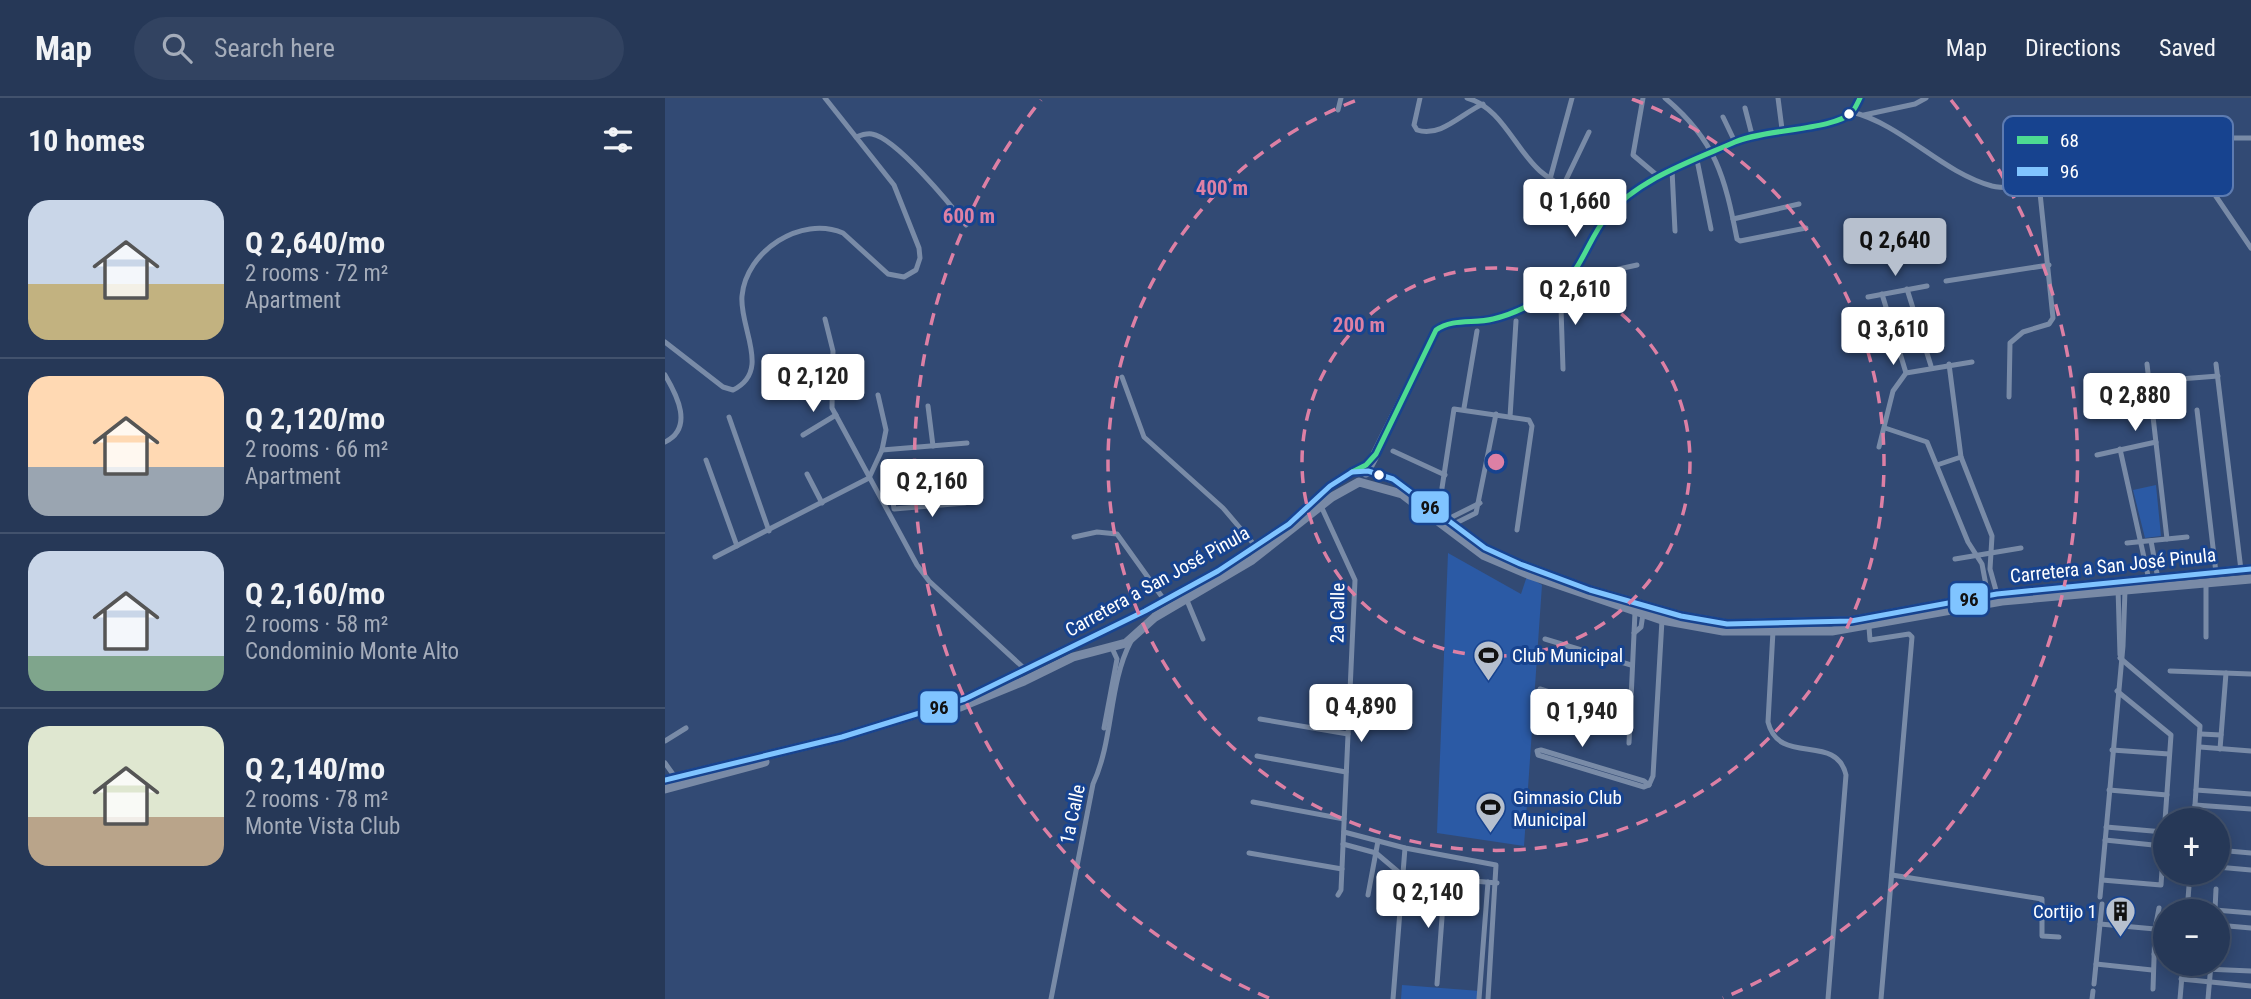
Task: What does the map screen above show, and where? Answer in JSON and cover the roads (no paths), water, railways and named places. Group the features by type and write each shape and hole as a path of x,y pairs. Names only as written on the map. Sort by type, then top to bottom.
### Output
{"main road":[{"path":"1332,497 1342,484 1368,471 1376,455"},
{"name":"Carretera a San José Pinula","path":"665,789 844,742 982,699 1063,661 1112,648 1132,639 1154,617 1252,560 1316,507 1330,486 1352,472 1368,471 1386,476 1485,548 1590,590 1681,616 1727,624 1851,621 1992,595 2121,586 2206,584 2251,579"},
{"name":"Carretera a San José Pinula","path":"665,780 879,726 965,699 1027,671 1165,601 1257,548 1316,507 1360,482 1402,494 1483,555 1640,616 1723,631 1868,627 2002,601 2121,586 2153,579 2246,570"},
{"path":"1123,621 1132,627 1132,639"},
{"path":"1103,631 1102,642 1112,648"},
{"path":"982,699 984,695 1026,676 1027,671"}],"street":[{"path":"665,342 723,387 733,390 743,385 751,376 753,359 742,308 744,286 750,270 764,253 791,233 818,227 835,229 888,274 904,277 916,270 920,258 919,248 900,197 825,98"},
{"path":"1338,110 1341,98"},
{"path":"1420,98 1414,125 1417,130 1426,132 1436,131 1485,105 1488,98"},
{"path":"1467,98 1485,105 1537,169 1550,179 1612,210"},
{"path":"1550,179 1572,98"},
{"path":"1643,98 1633,155 1659,177"},
{"path":"1665,98 1715,153 1730,195 1733,219 1740,241 1806,228"},
{"path":"1778,98 1782,129"},
{"path":"1352,472 1366,465 1376,455 1436,330 1448,324 1499,317 1556,290 1569,280 1595,232 1612,210 1659,177 1752,135 1821,126 1852,112 1860,98"},
{"path":"1864,115 1915,104 1926,98"},
{"path":"1745,107 1752,135"},
{"path":"1852,112 1864,115 1975,179 1991,186 2003,187"},
{"path":"1723,117 1735,142"},
{"path":"1563,186 1589,132"},
{"path":"856,136 872,134 884,141 940,189 967,225"},
{"path":"2233,138 2251,138"},
{"path":"1697,160 1711,229"},
{"path":"1672,170 1675,231"},
{"path":"2009,397 2010,343 2023,332 2049,324 2053,318 2040,196"},
{"path":"2217,196 2251,248"},
{"path":"1733,219 1799,204"},
{"path":"1569,280 1637,265"},
{"path":"1947,281 2049,265"},
{"path":"1868,297 1927,286"},
{"path":"1907,289 1931,366"},
{"path":"1556,290 1561,308 1563,369"},
{"path":"1882,294 1906,373"},
{"path":"825,319 833,351 831,403 917,565 929,581 1027,671"},
{"path":"1510,417 1516,321"},
{"path":"1464,408 1477,331"},
{"path":"1879,447 1893,391 1906,373 1931,366 1972,362"},
{"path":"1949,364 1961,457 1992,536 1992,595"},
{"path":"2147,364 2167,540"},
{"path":"2216,364 2246,570"},
{"path":"665,375 677,395 681,412 678,431 665,442"},
{"path":"2180,379 2218,376"},
{"path":"1122,377 1144,437 1223,508 1257,548"},
{"path":"715,557 869,478 882,450 886,430 878,395"},
{"path":"928,406 933,446"},
{"path":"1443,488 1454,409 1464,408 1529,420 1532,426 1517,530"},
{"path":"2197,410 2216,573"},
{"path":"1449,522 1476,513 1496,414"},
{"path":"803,435 836,415"},
{"path":"729,417 769,531"},
{"path":"1885,428 1924,438 1982,564 1992,595"},
{"path":"2097,455 2156,442"},
{"path":"882,450 967,443"},
{"path":"2120,449 2147,566 2153,579"},
{"path":"1394,451 1444,475"},
{"path":"1376,455 1378,467 1386,476"},
{"path":"1937,465 1961,457"},
{"path":"706,460 737,546"},
{"path":"965,503 894,509 890,483 892,473 966,466"},
{"path":"807,474 823,503"},
{"path":"877,491 890,483"},
{"name":"2a Calle","path":"1316,507 1355,580 1348,734 1343,771 1344,832 1338,895"},
{"path":"1074,537 1097,531 1117,534 1165,601"},
{"path":"2127,543 2187,537"},
{"path":"2151,541 2155,565 2153,579"},
{"path":"1955,559 2021,548"},
{"path":"2147,566 2155,565"},
{"path":"2206,584 2206,637"},
{"path":"2094,984 2120,658 2121,586"},
{"path":"1186,598 1203,639"},
{"path":"1629,743 1633,623 1640,616"},
{"path":"1634,633 1641,627 1640,616"},
{"path":"1575,763 1538,755 1537,751 1649,785 1653,776 1661,620"},
{"path":"1868,627 1870,640 1909,634 1912,636 1881,999"},
{"path":"1773,631 1768,722 1771,733 1788,747 1831,753 1839,759 1846,775 1828,999"},
{"name":"1a Calle","path":"1051,999 1093,784 1103,764 1123,661 1132,639"},
{"path":"1545,639 1631,665"},
{"path":"1104,728 1117,659 1112,648"},
{"path":"2120,658 2198,723 2200,747 2195,808"},
{"path":"2170,670 2251,674"},
{"path":"2220,749 2226,673"},
{"path":"1539,689 1629,717"},
{"path":"2117,691 2171,736 2166,808"},
{"path":"1260,719 1348,734"},
{"path":"665,741 686,728"},
{"path":"2200,734 2221,734"},
{"path":"2200,747 2251,751"},
{"path":"2112,750 2169,754"},
{"path":"1257,756 1343,771"},
{"path":"665,762 675,777"},
{"path":"2109,790 2167,795"},
{"path":"2196,790 2251,794"},
{"path":"2224,807 2225,792"},
{"path":"1253,802 1344,818"},
{"path":"2195,805 2251,809"},
{"path":"2106,827 2153,831"},
{"path":"1344,832 1405,848 1493,863 1498,869 1488,996 1479,992"},
{"path":"2105,840 2153,845"},
{"path":"1368,895 1378,841"},
{"path":"1343,844 1376,853 1402,875 1497,883"},
{"path":"1393,999 1405,848"},
{"path":"2230,851 2251,853"},
{"path":"1249,853 1342,869"},
{"path":"2230,868 2251,870"},
{"path":"1892,875 2042,900 2042,936 2059,937"},
{"path":"1437,984 1445,878"},
{"path":"2102,880 2153,884"},
{"path":"1479,999 1488,882"},
{"path":"2216,889 2216,899"},
{"path":"2230,912 2251,913"},
{"path":"2042,924 2052,924"},
{"path":"2100,924 2153,929"},
{"path":"2230,926 2251,928"},
{"path":"2096,964 2153,970"},
{"path":"2230,969 2251,971"},
{"path":"2153,976 2153,989"},
{"path":"2180,999 2181,976"},
{"path":"2208,999 2209,976"},
{"path":"2181,979 2209,981 2216,985 2251,986"},
{"path":"2092,999 2093,991"}],"place":[{"name":"Club Municipal","path":"1489,682"},
{"name":"Gimnasio Club Municipal","path":"1490,835"},
{"name":"Cortijo 1","path":"2120,938"}]}
